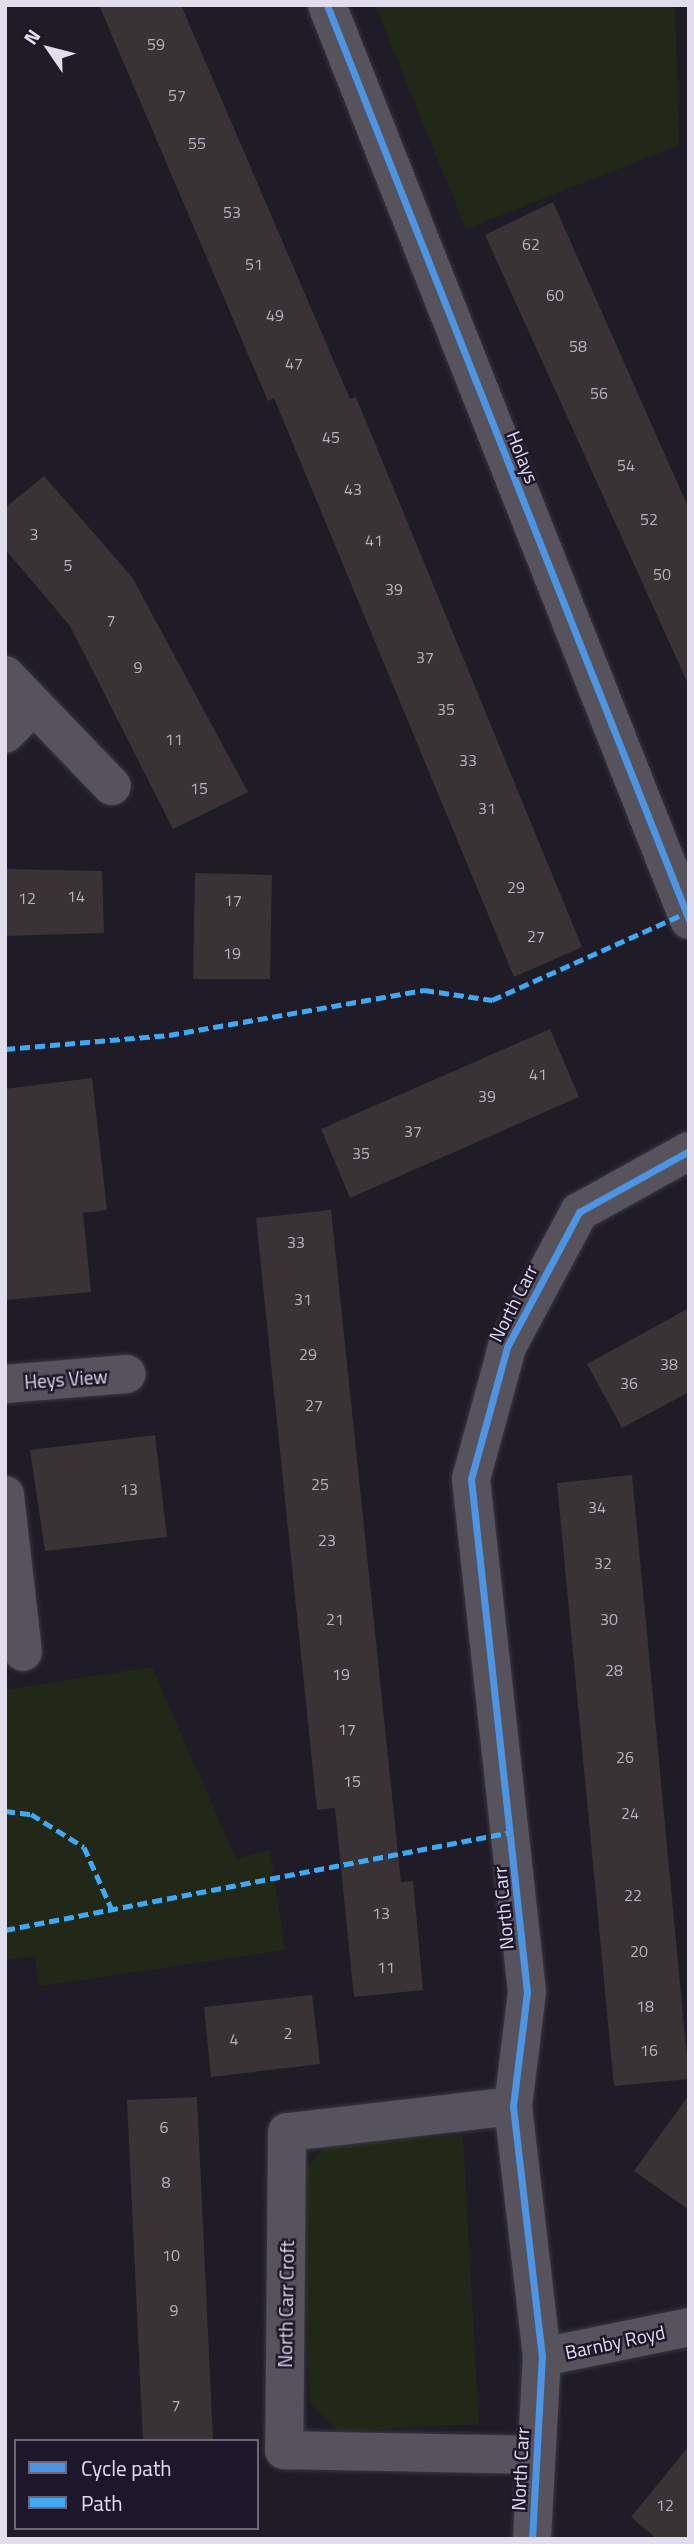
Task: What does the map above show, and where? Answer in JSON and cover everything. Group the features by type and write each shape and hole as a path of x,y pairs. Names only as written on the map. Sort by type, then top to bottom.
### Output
{"street":[{"name":"Holays","path":"327,5 676,843 689,920"},
{"path":"5,675 112,786"},
{"path":"5,734 34,705"},
{"name":"North Carr","path":"532,2539 542,2357 513,2106 527,1992 471,1479 507,1347 579,1212 689,1151"},
{"name":"Heys View","path":"5,1384 127,1374"},
{"path":"5,1495 23,1652"},
{"name":"North Carr Croft","path":"513,2106 287,2132 284,2450 536,2455"},
{"name":"Barnby Royd","path":"542,2357 689,2327"}],"green space":[{"path":"375,5 675,5 679,145 466,229"},
{"path":"152,1667 236,1859 270,1850 285,1950 40,1986 35,1956 5,1960 5,1690"},
{"path":"463,2136 479,2424 339,2431 310,2402 301,2173 329,2143"}],"building":[{"path":"99,5 181,5 350,399 356,397 582,947 514,977 274,398 268,401"},
{"path":"553,202 689,509 689,686 485,235"},
{"path":"44,476 132,577 248,792 173,829 70,626 5,549 5,508"},
{"path":"5,869 102,871 104,933 5,936"},
{"path":"195,873 272,875 270,979 193,979"},
{"path":"550,1029 579,1097 350,1198 321,1129"},
{"path":"92,1078 107,1210 83,1213 91,1292 5,1300 5,1089"},
{"path":"331,1210 401,1882 413,1881 423,1990 354,1997 335,1808 317,1810 256,1218"},
{"path":"689,1308 689,1392 622,1428 587,1364"},
{"path":"155,1435 167,1537 45,1551 30,1450"},
{"path":"632,1475 689,2079 614,2086 557,1483"},
{"path":"312,1995 320,2064 211,2077 204,2007"},
{"path":"689,2095 689,2210 634,2171"},
{"path":"197,2097 213,2439 143,2439 127,2100"},
{"path":"689,2446 689,2539 657,2539 631,2517"}],"marked path":[{"path":"5,1049 169,1035 424,990 492,1000 686,913"},
{"path":"5,1811 31,1814 84,1847 112,1910"},
{"path":"5,1930 512,1832"}],"cycle path":[{"path":"327,5 689,920"},
{"path":"532,2539 542,2357 513,2106 527,1992 471,1479 507,1347 579,1212 689,1151"}]}
